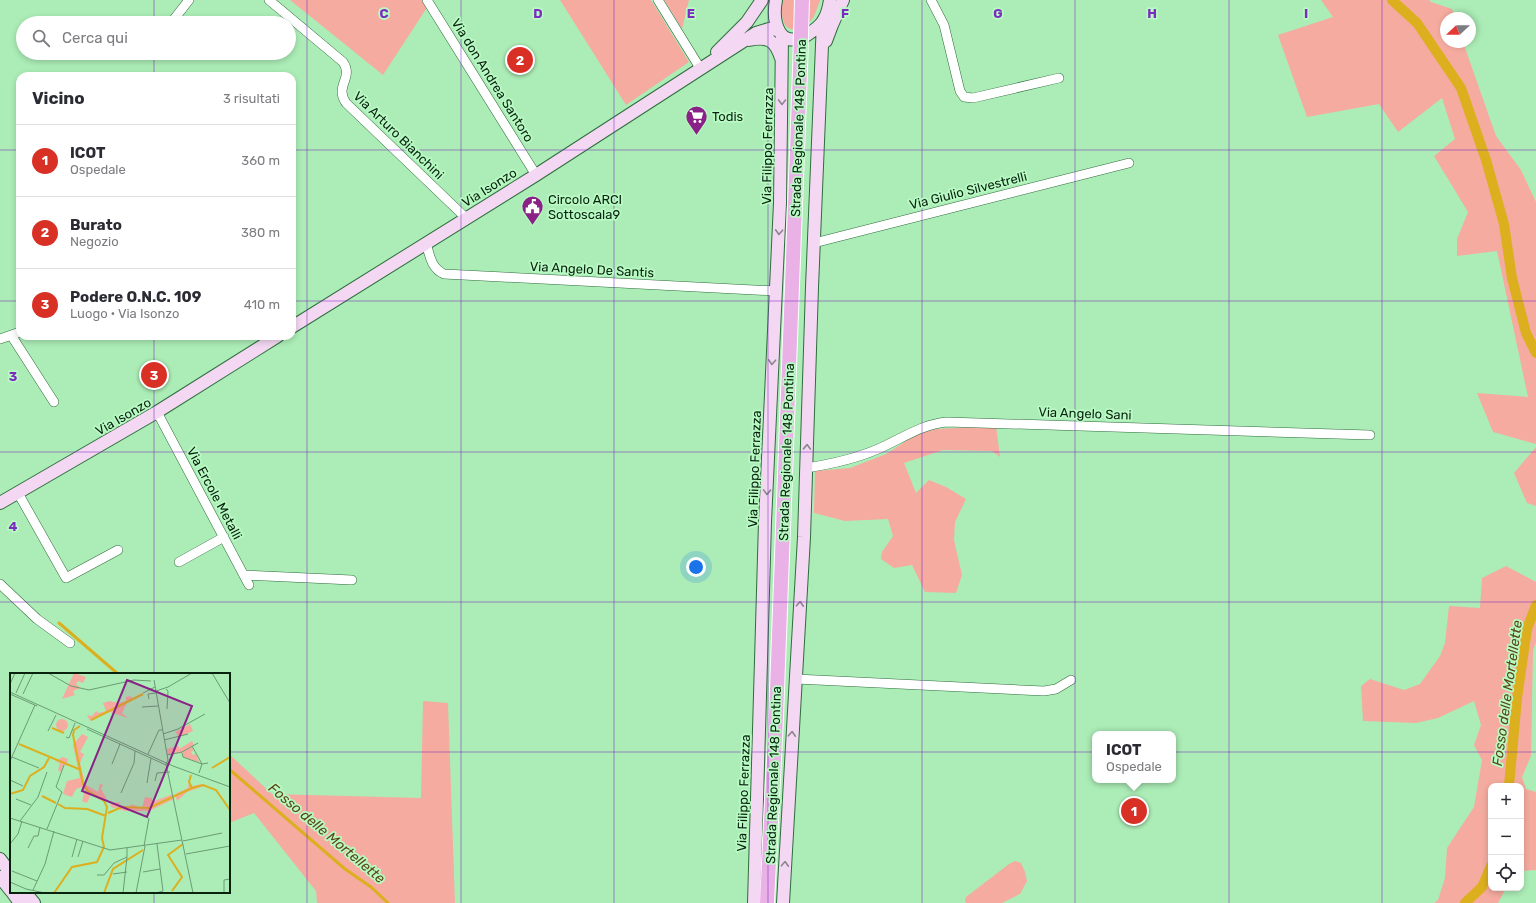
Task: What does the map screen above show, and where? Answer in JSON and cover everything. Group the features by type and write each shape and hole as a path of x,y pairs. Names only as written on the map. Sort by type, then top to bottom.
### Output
{"main road":[{"name":"Strada Regionale 148 Pontina","path":"768,903 802,0"}],"street":[{"path":"176,16 189,0"},
{"name":"Via Arturo Bianchini","path":"269,0 288,16"},
{"name":"Via don Andrea Santoro","path":"427,0 536,175"},
{"path":"658,0 700,68"},
{"path":"741,37 762,0"},
{"path":"783,903 806,468 822,59 825,17 830,0"},
{"path":"741,37 765,29 774,29 790,40 799,39 815,30 837,0"},
{"path":"822,59 829,30 843,0"},
{"path":"931,0 938,10 944,25 960,91 964,97 973,98 1059,78"},
{"path":"741,37 750,24 775,2"},
{"path":"775,2 774,19 780,33"},
{"name":"Via Arturo Bianchini","path":"296,23 343,62 347,68 347,74 341,89 341,93 346,103 466,218"},
{"name":"Via Filippo Ferrazza","path":"754,903 765,529 780,203 783,63 780,33"},
{"path":"741,37 769,40 777,48 783,63"},
{"name":"Via Isonzo","path":"296,325 536,175 700,68 741,37"},
{"name":"Via Giulio Silvestrelli","path":"814,243 1128,163"},
{"name":"Via Angelo De Santis","path":"426,243 433,266 444,274 776,291"},
{"path":"0,339 16,333"},
{"path":"20,340 54,402"},
{"name":"Via Isonzo","path":"0,503 157,412 272,340"},
{"name":"Via Ercole Metalli","path":"157,412 250,585"},
{"name":"Via Angelo Sani","path":"806,468 834,464 855,458 879,449 924,427 947,422 1370,435"},
{"path":"18,493 66,578 118,550"},
{"path":"179,562 224,536"},
{"path":"244,575 352,580"},
{"path":"0,584 37,619 70,643"},
{"path":"796,679 1044,691 1056,689 1071,680"},
{"path":"0,859 10,873"},
{"path":"0,877 10,891"},
{"path":"12,893 20,903"},
{"path":"26,893 34,903"}],"shaded area":[{"path":"290,0 424,0 428,6 383,75"},
{"path":"560,0 651,0 689,62 626,105"},
{"path":"664,0 689,0 682,29"},
{"path":"783,0 820,0 813,18 808,23 795,29 790,29 786,26 782,17"},
{"path":"1321,0 1429,0 1452,9 1453,12 1440,12 1440,48 1465,48 1496,136 1521,170 1536,202 1536,444 1493,432 1477,393 1528,397 1497,251 1457,256 1457,239 1468,212 1434,156 1455,139 1442,98 1398,132 1379,104 1307,117 1278,35 1333,17"},
{"path":"996,426 1000,457 992,451 943,450 904,463 916,493 929,480 946,487 966,499 955,522 954,540 962,575 956,593 925,592 912,565 894,568 881,559 882,552 893,536 888,519 845,521 814,513 815,471 850,468 886,454 917,434 936,429"},
{"path":"1536,447 1536,506 1527,503 1514,473"},
{"path":"1506,566 1536,582 1536,642 1533,650 1531,756 1522,777 1524,783 1488,783 1488,891 1504,891 1498,903 1434,903 1438,900 1445,878 1447,848 1474,807 1482,760 1474,745 1481,725 1474,701 1438,718 1416,723 1363,721 1361,686 1370,679 1404,690 1420,684 1440,656 1445,643 1449,606 1480,608 1482,578"},
{"path":"423,701 448,703 455,903 317,903 316,891 254,813 230,823 230,755 272,794 421,798"},
{"path":"1524,783 1526,789 1536,792 1536,870 1524,871"},
{"path":"1015,861 1021,863 1027,881 1020,894 1002,903 966,903 966,897"}],"waterway":[{"path":"1392,0 1417,23 1461,88 1486,160 1504,224 1512,278 1526,333 1536,353"},
{"name":"Fosso delle Mortellette","path":"1509,783 1517,698 1527,629 1536,605"},
{"name":"Fosso delle Mortellette","path":"59,623 117,673"},
{"name":"Fosso delle Mortellette","path":"230,770 345,869 371,887 388,903"},
{"name":"Fosso delle Mortellette","path":"1465,903 1482,887 1488,873"}],"place":[{"name":"Burato","path":"520,60"},
{"name":"Todis","path":"697,136"},
{"name":"Circolo ARCI Sottoscala9","path":"533,226"},
{"name":"Podere O.N.C. 109","path":"154,375"},
{"name":"ICOT","path":"1134,811"}]}
